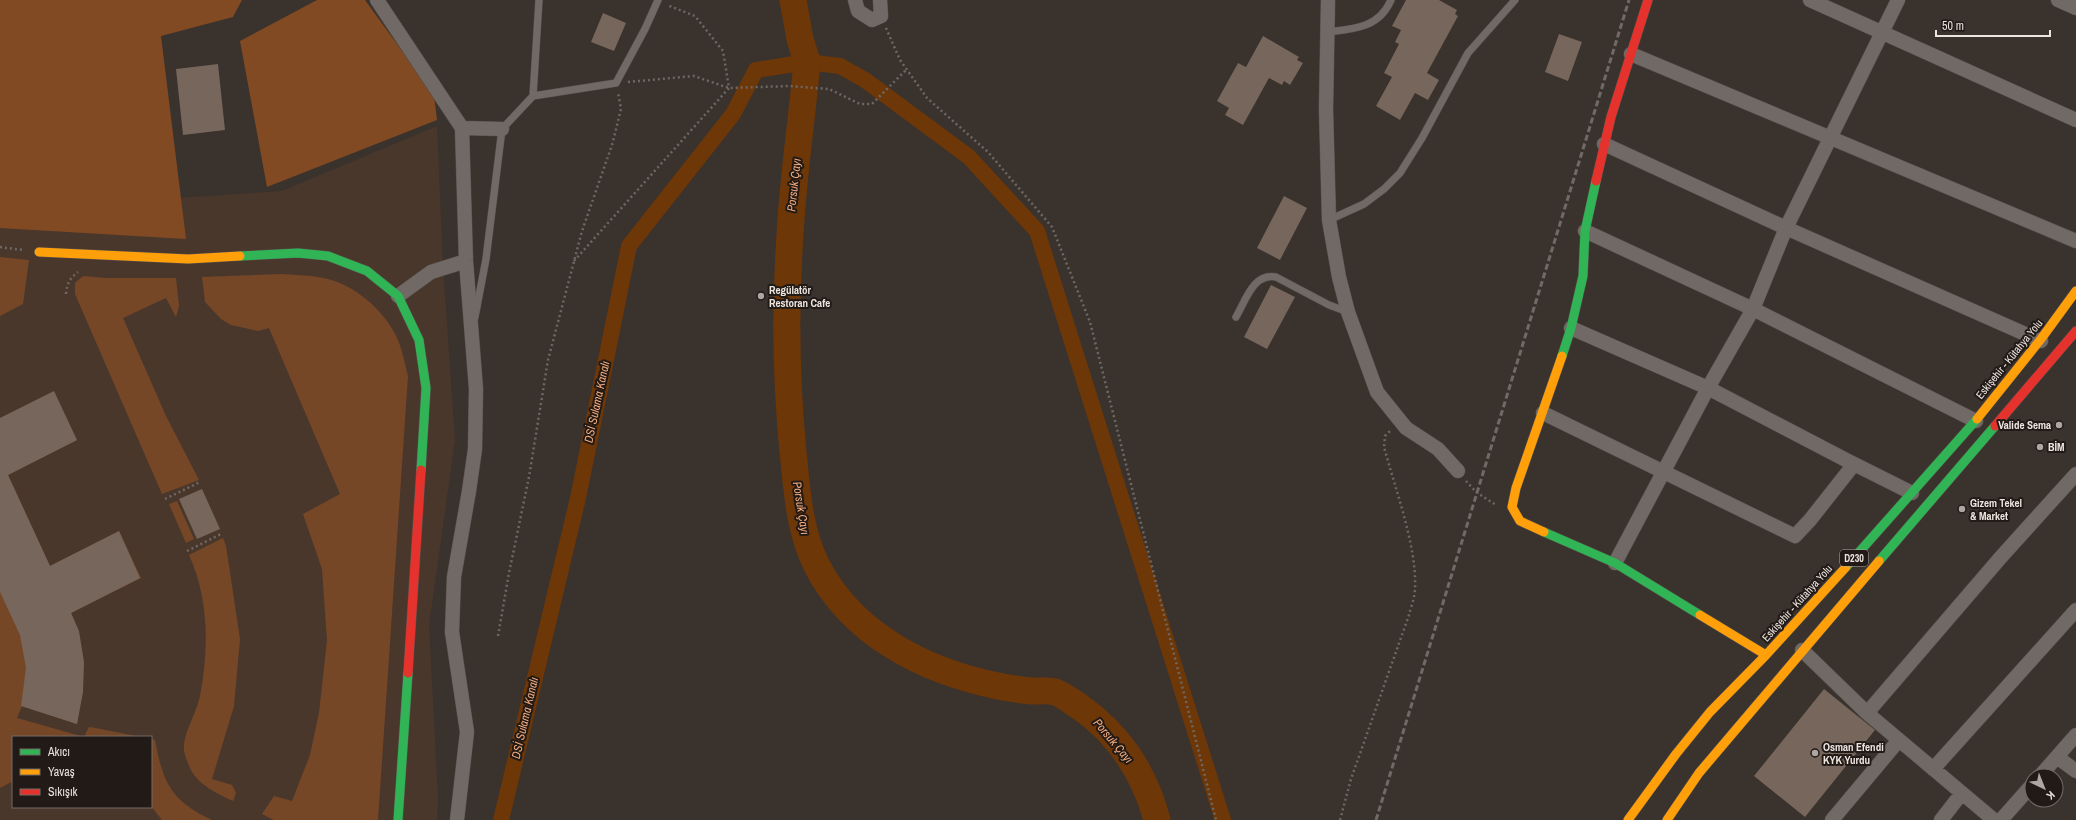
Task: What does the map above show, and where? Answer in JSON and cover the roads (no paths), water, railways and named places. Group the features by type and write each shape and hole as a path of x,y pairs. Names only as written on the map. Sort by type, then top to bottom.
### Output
{"main road":[{"path":"1648,0 1604,144 1586,231 1583,276 1571,328 1516,488 1512,508 1520,521 1615,563 1766,655"},
{"path":"39,252 188,259 298,253 328,256 367,270 398,296 420,340 426,388 398,820"},
{"name":"Eskişehir - Kütahya Yolu","path":"1628,820 1683,745 1738,679 1766,655 1976,421 2041,341 2076,291"},
{"name":"D230","path":"1667,820 1699,773 1802,650 2075,334"}],"street":[{"path":"377,0 462,128 466,261 476,389 474,449 470,491 454,577 452,632 467,732 458,820"},
{"path":"855,0 858,11 872,20 880,16 880,0"},
{"path":"1328,0 1326,151 1328,220 1339,277 1348,312 1377,392 1406,428 1438,449 1458,471"},
{"path":"1810,0 2076,120"},
{"path":"1615,563 1662,472 1753,309 1786,228 1898,0"},
{"path":"2058,0 2076,8"},
{"path":"1631,54 1830,136 2076,241"},
{"path":"462,128 502,129"},
{"path":"1604,144 1786,228 2041,341"},
{"path":"1586,231 1753,309 1976,421"},
{"path":"398,296 431,272 466,261"},
{"path":"1571,328 1708,388 1912,493"},
{"path":"1543,413 1795,536 1810,520 1851,468 1848,461"},
{"path":"1867,713 2001,557 2076,474"},
{"path":"1933,768 2076,610"},
{"path":"1802,650 1867,713 1994,820"},
{"path":"2047,768 2076,735"},
{"path":"1832,820 1899,740"},
{"path":"2057,757 2076,771"},
{"path":"1941,820 1962,793"},
{"path":"2001,820 2024,794"}],"lane":[{"path":"472,330 486,259 502,129 532,96 539,0"},
{"path":"1327,32 1366,26 1382,16 1391,0"},
{"path":"1328,220 1364,204 1400,173 1422,138 1468,53 1515,0"},
{"path":"532,96 616,82 645,29 658,1"},
{"path":"1236,317 1255,282 1269,276 1276,277 1328,305 1348,312"}],"waterway":[{"name":"Porsuk Çayı","path":"793,0 800,39 807,62 793,192 787,289 787,344 791,425 796,481 802,523 810,551 831,589 849,610 869,629 892,646 917,659 970,679 1027,691 1055,692 1080,707 1107,730 1129,756 1138,771 1152,803 1157,820"},
{"name":"DSİ Sulama Kanalı","path":"501,820 578,498 629,246 733,114 756,70 807,62 840,66 865,80 969,157 1037,231 1223,820"}],"railway":[{"path":"1376,820 1629,0"}],"place":[{"name":"Regülatör Restoran Cafe","path":"761,296"},
{"name":"Valide Sema","path":"2059,425"},
{"name":"BİM","path":"2040,447"},
{"name":"Gizem Tekel & Market","path":"1962,509"},
{"name":"Osman Efendi KYK Yurdu","path":"1815,753"}]}
